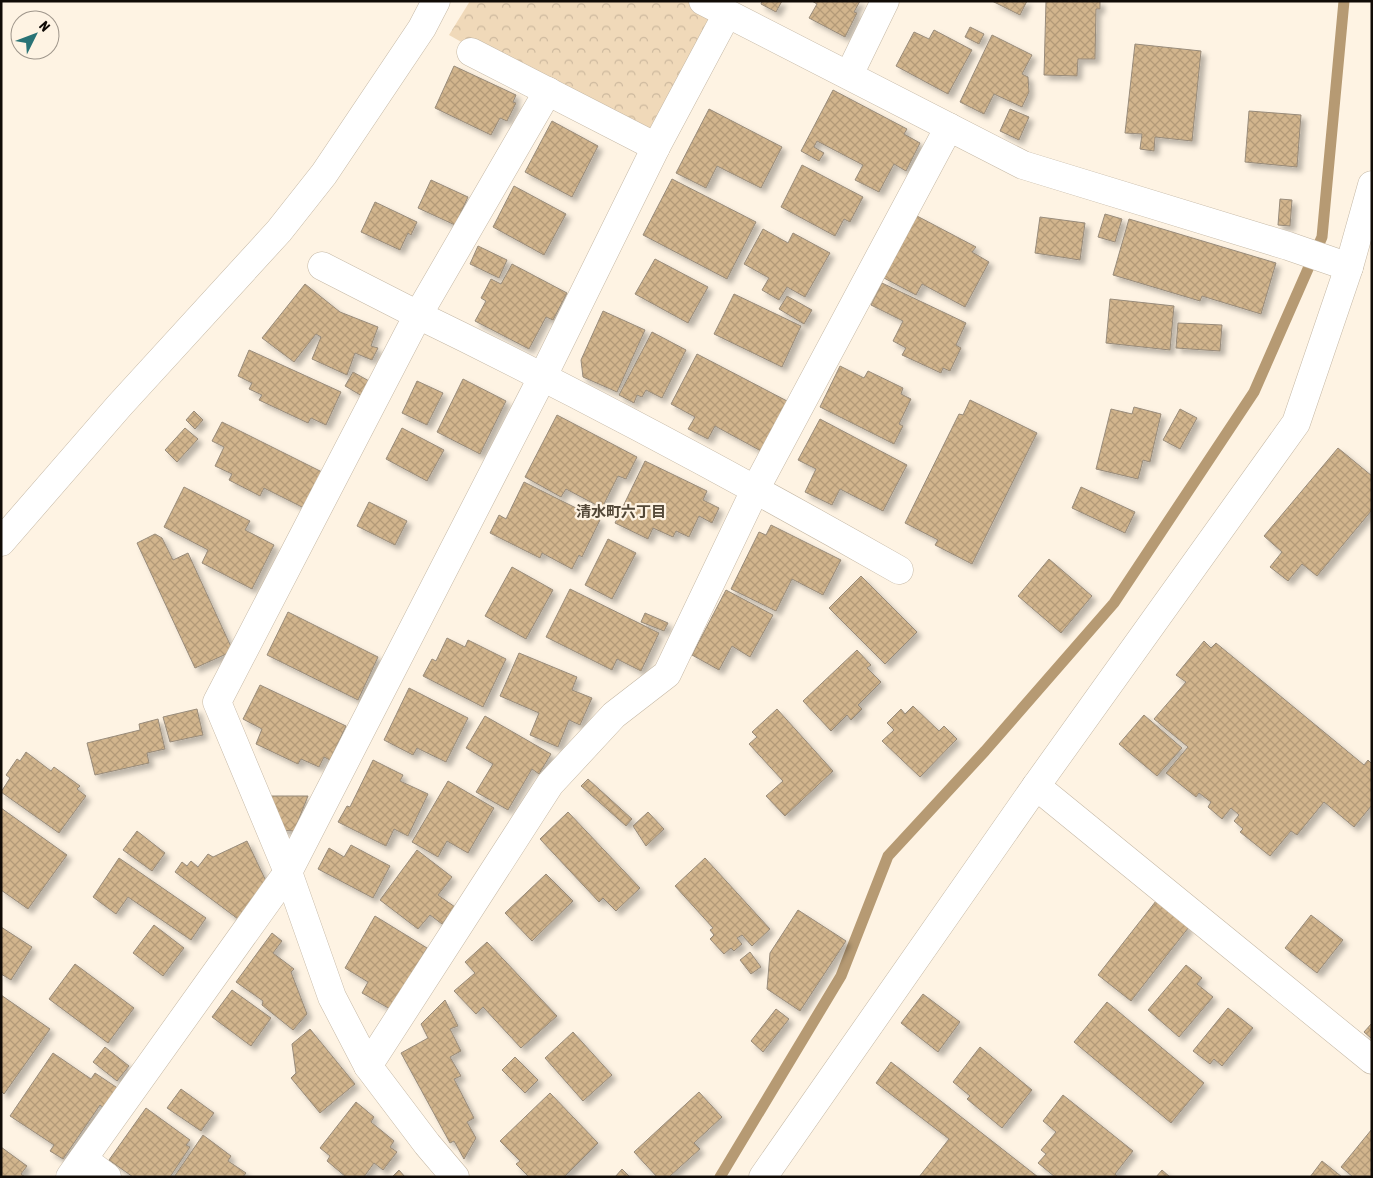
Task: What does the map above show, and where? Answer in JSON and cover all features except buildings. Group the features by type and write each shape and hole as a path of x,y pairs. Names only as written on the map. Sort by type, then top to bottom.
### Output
{"street":[{"path":"1,542 119,406 279,231 324,174 422,28 436,1"},
{"path":"703,1 1024,165 1288,246 1349,267"},
{"path":"849,75 885,1"},
{"path":"107,1177 77,1168 288,872 543,376 656,147 727,14"},
{"path":"471,52 656,147"},
{"path":"455,1177 426,1144 368,1066 332,997 288,872 217,702 418,315 548,91"},
{"path":"368,1066 550,784 614,715 668,674 756,488 949,127"},
{"path":"763,1177 1036,786 1296,423 1349,267 1372,185"},
{"path":"322,266 543,376 756,488 899,570"},
{"path":"1036,786 1372,1060"}],"green space":[{"path":"470,1 703,1 727,14 656,147 548,91 449,35"}],"waterway":[{"path":"720,1177 841,976 888,856 985,751 1114,603 1254,392 1322,237 1344,1"}],"district":[{"name":"清水町六丁目","path":"621,511"}]}
